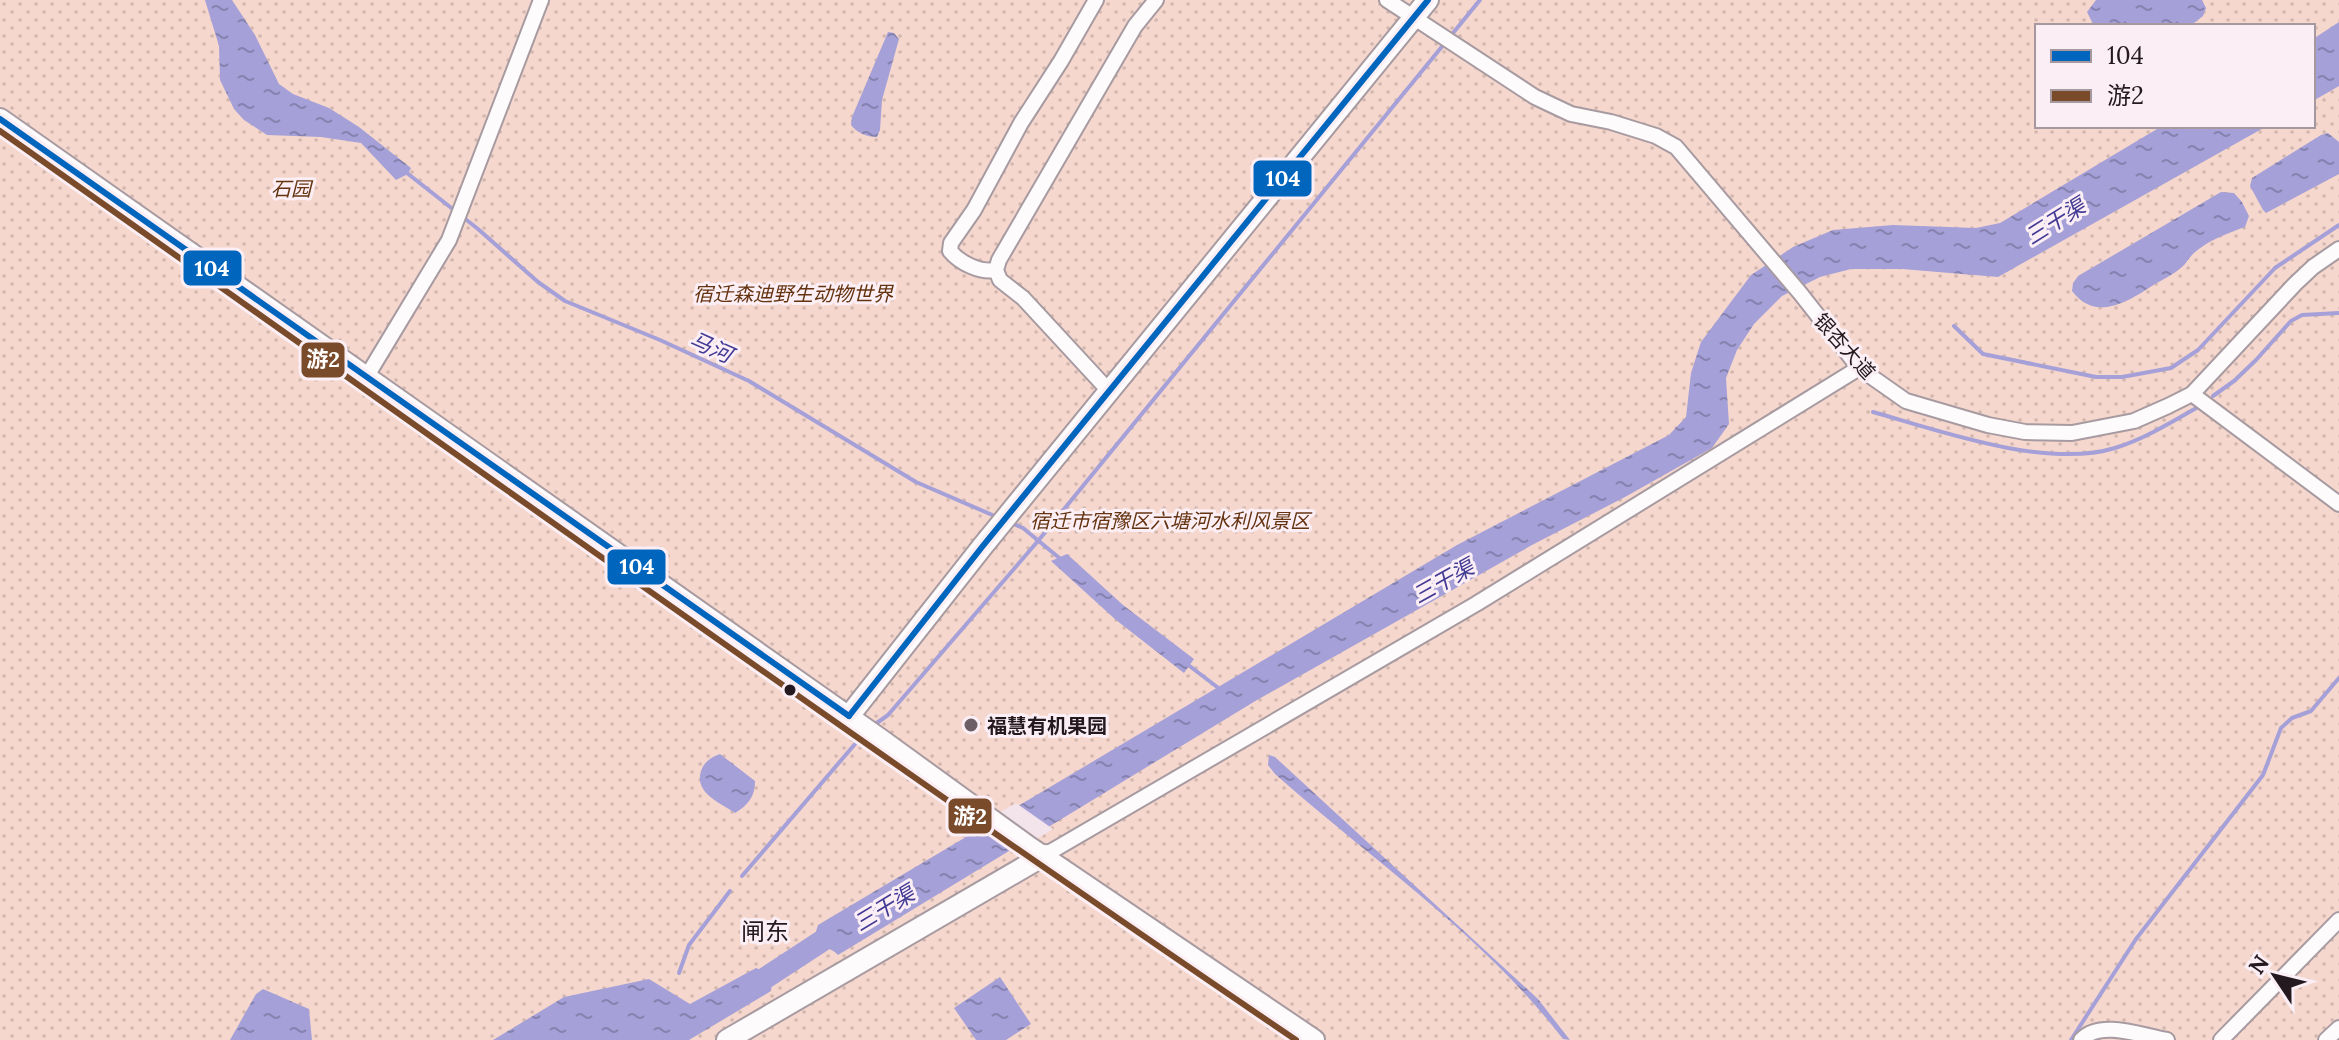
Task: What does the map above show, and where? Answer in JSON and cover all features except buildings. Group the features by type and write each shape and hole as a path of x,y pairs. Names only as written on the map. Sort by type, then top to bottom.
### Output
{"main road":[{"path":"849,716 1022,497 1428,0"},
{"path":"0,119 849,716 1300,1040"},
{"path":"736,1035 1037,853"},
{"path":"1037,853 1314,1040"}],"street":[{"path":"367,376 449,240 541,0"},
{"path":"996,270 988,271 957,259 950,251 951,243 974,210 1021,123 1096,0"},
{"path":"1109,391 1023,298 1000,280 996,270 1135,26 1156,0"},
{"name":"银杏大道","path":"1387,0 1535,97 1571,114 1656,136 1676,147 1859,368 1906,401 1947,415 2025,432 2072,433 2134,421 2192,394 2295,284 2339,249"},
{"path":"1037,853 1476,604 1859,368"},
{"path":"2192,394 2339,504"},
{"path":"2225,1036 2339,920"},
{"path":"2326,1040 2339,1028"},
{"path":"2081,1040 2091,1031 2104,1029 2167,1040"},
{"path":"2225,1036 2243,1040"}],"green space":[{"name":"宿迁市宿豫区六塘河水利风景区","path":"0,0 2339,0 2339,1040 0,1040"}],"water":[{"path":"205,0 232,0 255,35 279,84 293,94 329,108 359,127 411,168 408,174 396,180 361,143 321,137 267,135 244,120 234,109 220,80 219,46"},
{"path":"2096,0 2202,0 2206,8 2203,16 2193,24 2093,24 2087,12"},
{"path":"2339,22 2339,86 2315,100 2315,38"},
{"path":"888,32 899,39 882,100 877,137 859,132 851,125"},
{"path":"2159,128 2263,128 1998,277 1902,269 1851,269 1820,277 1782,296 1754,324 1737,350 1726,378 1729,424 1712,448 1257,700 838,955 823,949 807,956 801,947 814,938 818,925 1457,545 1669,435 1686,417 1691,373 1701,342 1751,275 1793,247 1833,230 1893,225 1976,228 2000,223"},
{"path":"2328,133 2339,142 2339,174 2266,213 2250,186 2252,178"},
{"path":"2221,192 2234,193 2242,202 2249,216 2245,227 2205,245 2176,272 2124,302 2113,306 2091,306 2072,291 2078,276"},
{"path":"1067,554 1123,605 1194,659 1184,673 1116,620 1051,561"},
{"path":"720,754 755,781 750,800 735,813 710,796 701,785 704,765"},
{"path":"1269,755 1275,757 1538,999 1570,1040 1563,1039 1532,1002 1462,932 1275,774 1268,765"},
{"path":"756,968 765,972 773,970 776,975 771,991 689,1040 493,1040 564,997 649,979 690,1004"},
{"path":"1000,977 1031,1024 1006,1040 976,1040 954,1008"},
{"path":"263,989 309,1009 312,1040 230,1040 256,994"}],"pier":[{"path":"1016,803 1053,829 1025,846 988,819"}],"waterway":[{"path":"874,725 888,715 1038,541 1480,0"},
{"name":"马河","path":"407,173 565,301 749,381 916,482 997,517"},
{"path":"1954,326 1983,354 2096,377 2122,377 2171,368 2198,350 2275,268 2339,225"},
{"path":"2213,396 2256,360 2291,321 2302,315 2339,313"},
{"path":"1873,412 1993,445 2058,454 2115,448 2147,435 2198,407"},
{"name":"马河","path":"1009,522 1023,528 1063,561"},
{"name":"马河","path":"1187,664 1221,690"},
{"path":"2071,1040 2136,939 2263,775 2281,728 2292,718 2311,711 2339,678"},
{"path":"742,876 861,737"},
{"path":"679,973 689,945 730,891"},
{"name":"三干渠","path":"750,988 828,937"}],"transit line":[{"name":"104","path":"849,716 982,547 1428,0"},
{"name":"104","path":"0,119 849,716"},
{"name":"游2","path":"0,131 808,702 1296,1040"}],"place":[{"name":"福慧有机果园","path":"971,725"}],"district":[{"name":"闸东","path":"765,931"}],"park label":[{"name":"石园","path":"291,188"},
{"name":"宿迁森迪野生动物世界","path":"793,293"}]}
